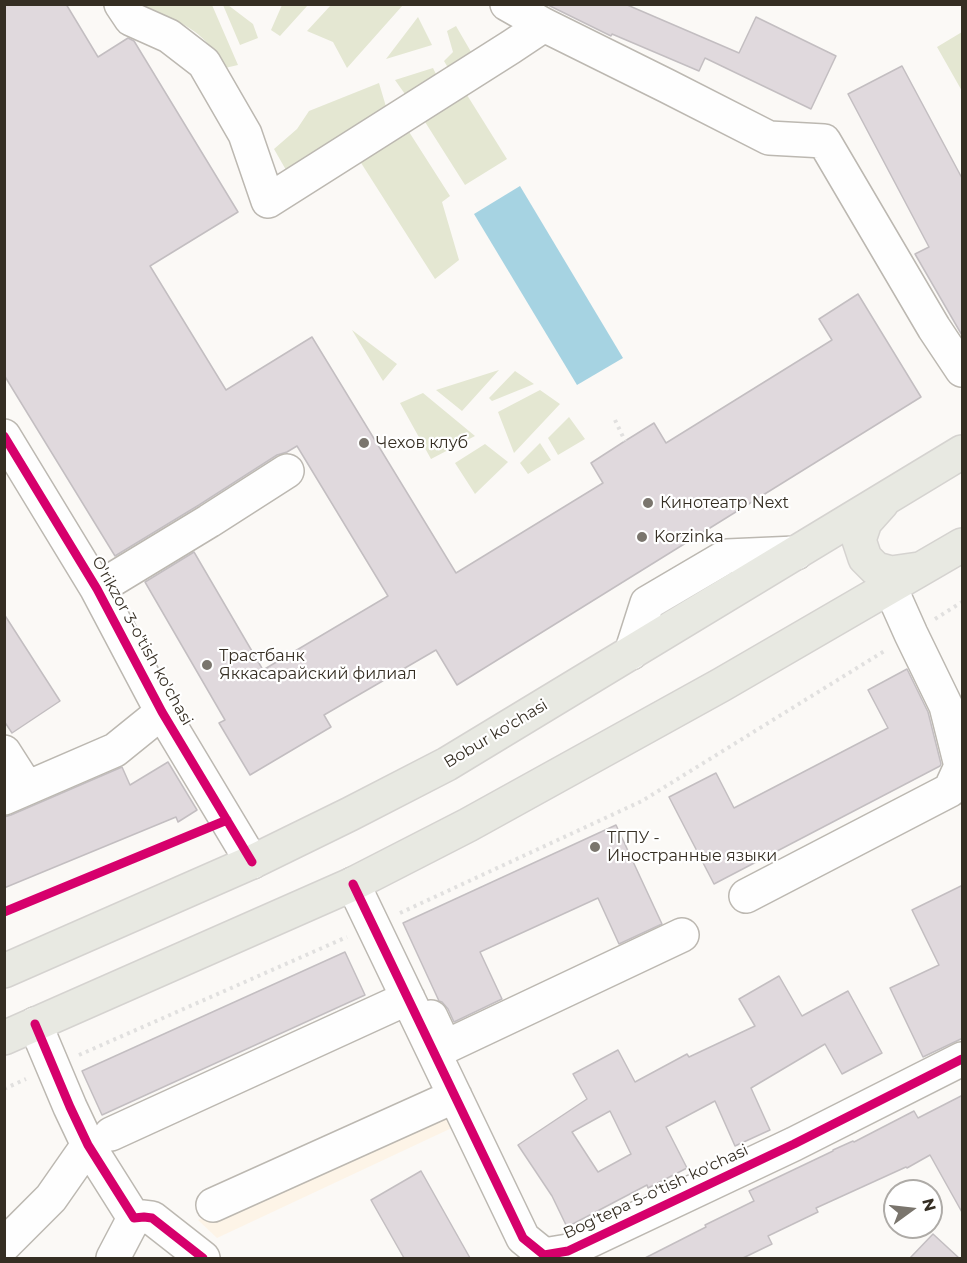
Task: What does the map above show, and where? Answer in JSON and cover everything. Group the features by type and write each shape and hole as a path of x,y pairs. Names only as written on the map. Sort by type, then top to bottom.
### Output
{"main road":[{"name":"Bobur ko'chasi","path":"4,971 252,862 447,764 963,452"},
{"path":"885,499 865,522 859,540 866,558 876,569 891,573 922,569"},
{"path":"4,1038 353,884 468,825 722,685 963,545"}],"street":[{"path":"121,4 131,19 169,36 204,63 245,134 268,201 544,25"},
{"path":"507,4 544,25 769,138 824,141 934,328 963,370"},
{"name":"O'rikzor 3-o'tish ko'chasi","path":"4,436 97,589 162,712 252,862"},
{"path":"97,589 286,471"},
{"path":"746,896 950,790 961,766 946,706 890,587"},
{"path":"911,634 930,641 963,698"},
{"path":"4,752 16,793 115,750 162,712"},
{"name":"Bog'tepa 5-o'tish ko'chasi","path":"353,884 523,1238 544,1256 568,1251 963,1059"},
{"path":"373,926 389,931 445,1047 682,935"},
{"path":"4,1245 51,1198 100,1140 408,998"},
{"path":"35,1024 53,1066 100,1140 134,1218"},
{"path":"213,1205 455,1096"},
{"path":"113,1258 134,1218"},
{"path":"134,1218 152,1218 203,1258"}],"path":[{"path":"615,420 625,441"},
{"path":"4,1089 373,926 642,801 963,602"},
{"path":"4,912 227,820"}],"shaded area":[{"path":"447,1103 456,1126 217,1238 198,1220"}],"green space":[{"path":"139,5 212,5 238,65 225,68 214,51 195,32 179,22"},
{"path":"223,5 228,5 253,24 258,38 240,45"},
{"path":"282,5 308,5 280,36 271,30"},
{"path":"331,5 403,5 347,68 333,42 307,31"},
{"path":"418,17 432,45 386,59"},
{"path":"456,26 474,57 450,71 444,61 453,52 447,31"},
{"path":"962,32 962,91 937,47"},
{"path":"433,68 438,78 407,97 395,80"},
{"path":"379,83 387,110 286,170 274,149 297,129 309,111"},
{"path":"462,87 507,159 465,185 420,114"},
{"path":"404,124 450,196 442,202 459,260 435,279 356,155"},
{"path":"352,330 397,364 383,381"},
{"path":"499,370 462,411 436,390"},
{"path":"515,371 534,384 492,401 489,398"},
{"path":"540,390 560,404 514,453 498,412"},
{"path":"423,393 475,436 431,459 400,403"},
{"path":"569,417 585,439 558,455 548,438"},
{"path":"540,443 551,460 528,474 520,463"},
{"path":"485,444 508,462 475,494 455,463"}],"water":[{"path":"520,186 623,358 577,385 474,214"}],"building":[{"path":"4,4 66,4 98,57 128,38 134,41 238,212 150,266 226,390 312,337 456,573 603,483 591,463 654,423 666,443 832,340 819,319 858,294 921,397 457,685 436,650 324,715 331,727 250,775 219,723 225,720 145,582 194,552 263,670 388,596 297,446 277,455 115,556 4,375"},
{"path":"546,4 625,4 739,53 756,17 836,56 811,109 705,58 699,71 612,34 611,36"},
{"path":"902,66 963,180 963,337 915,254 929,247 848,94"},
{"path":"4,614 60,701 12,733 4,721"},
{"path":"907,669 928,712 940,766 714,884 669,797 716,773 734,808 888,728 868,690"},
{"path":"168,762 197,810 178,822 176,817 4,888 4,817 122,767 130,785"},
{"path":"616,825 662,924 619,944 598,898 480,952 502,999 454,1022 448,1009 439,1001 403,923"},
{"path":"963,885 963,1038 923,1057 890,988 939,965 912,910"},
{"path":"345,952 365,995 102,1115 82,1071"},
{"path":"779,976 802,1016 848,991 882,1053 842,1074 825,1044 751,1088 770,1130 735,1146 715,1101 666,1127 687,1168 648,1188 647,1185 567,1227 552,1196 518,1145 587,1099 573,1074 618,1050 635,1082 687,1054 689,1057 755,1026 739,999","holes":["610,1111 631,1154 598,1172 572,1132"]},
{"path":"963,1095 963,1214 930,1155 907,1168 816,1208 818,1212 768,1236 772,1244 743,1258 645,1258 754,1201 749,1191 914,1111 918,1118"},
{"path":"421,1171 470,1258 404,1258 371,1200"},
{"path":"928,1239 938,1239 959,1258 910,1258"}],"cycle path":[{"path":"4,436 97,589 162,712 252,862"},
{"path":"4,912 227,820"},
{"path":"353,884 523,1238 544,1255 568,1251 794,1144 962,1059"},
{"path":"35,1024 88,1145 134,1218 152,1218 203,1258"}],"place":[{"name":"Чехов клуб","path":"364,443"},
{"name":"Кинотеатр Next","path":"648,503"},
{"name":"Korzinka","path":"642,537"},
{"name":"Трастбанк Яккасарайский филиал","path":"207,665"},
{"name":"ТГПУ - Иностранные языки","path":"595,847"}]}
